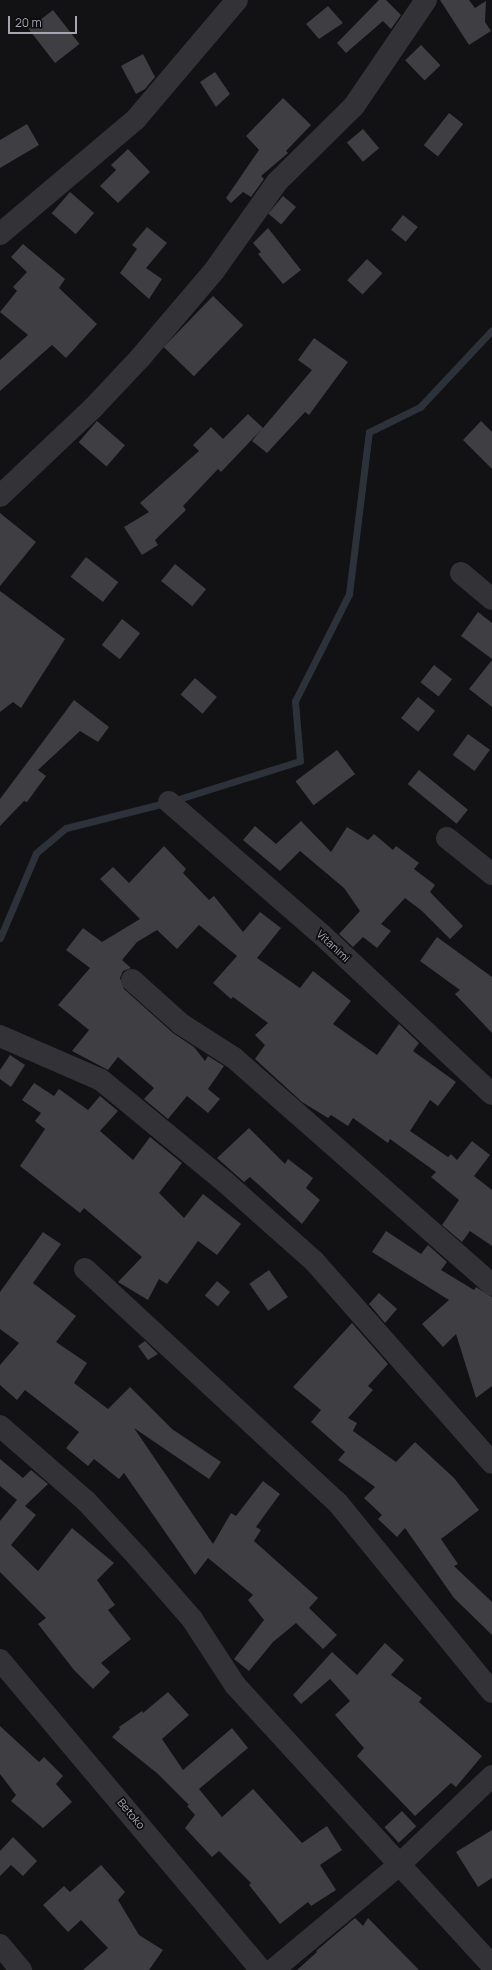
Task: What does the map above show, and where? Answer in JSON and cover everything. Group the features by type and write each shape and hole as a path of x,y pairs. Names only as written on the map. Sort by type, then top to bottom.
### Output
{"street":[{"path":"0,234 136,119 237,0"},
{"path":"0,496 94,408 140,358 214,270 277,182 354,106 426,0"},
{"path":"461,573 492,599"},
{"name":"Vitanimi","path":"169,802 321,934 492,1094"},
{"path":"447,838 492,874"},
{"path":"132,980 181,1024 234,1058 492,1285"},
{"path":"0,1036 101,1080 225,1182 314,1261 492,1463"},
{"path":"85,1269 337,1502 492,1692"},
{"path":"0,1426 86,1501 137,1556 192,1619 235,1685 492,1965"},
{"name":"Betoko","path":"0,1660 261,1970"},
{"path":"273,1970 399,1865 492,1776"},
{"path":"0,1945 21,1970"}],"building":[{"path":"379,0 386,0 401,15 391,29 383,21 346,53 337,43"},
{"path":"440,0 469,0 475,8 486,1 485,22 491,31 469,45"},
{"path":"328,6 343,23 319,39 306,24"},
{"path":"53,10 79,44 55,63 29,29"},
{"path":"421,45 440,65 425,80 405,60"},
{"path":"143,54 155,77 145,89 136,94 121,66"},
{"path":"215,72 230,94 216,107 200,82"},
{"path":"283,98 311,125 286,151 288,153 261,176 264,179 251,197 243,192 231,203 226,198 259,150 246,136"},
{"path":"449,113 463,124 438,156 424,145"},
{"path":"27,124 39,145 0,168 0,140"},
{"path":"363,129 379,148 363,162 347,142"},
{"path":"128,149 150,172 118,203 100,186 116,170 111,165"},
{"path":"70,192 94,213 76,234 52,213"},
{"path":"283,196 296,207 281,225 268,214"},
{"path":"403,215 418,227 406,242 391,230"},
{"path":"147,227 167,243 146,268 162,279 149,299 120,273 137,249 132,245"},
{"path":"268,228 301,270 283,284 258,254 261,252 253,243"},
{"path":"23,244 65,279 59,288 97,324 66,358 52,345 0,391 0,360 28,335 0,312 17,291 13,287 27,272 11,257"},
{"path":"367,259 382,273 363,295 347,280"},
{"path":"213,296 243,325 194,376 164,347"},
{"path":"314,338 348,362 309,415 305,412 267,453 252,441 262,429 221,472 218,469 183,506 186,510 155,540 158,545 142,555 124,527 149,512 140,503 199,451 193,445 211,427 223,439 248,414 263,428 312,370 298,360"},
{"path":"97,421 125,445 107,466 79,442"},
{"path":"481,421 492,432 492,469 463,440"},
{"path":"0,513 36,542 0,586"},
{"path":"86,557 118,582 103,602 71,577"},
{"path":"175,564 206,589 192,606 161,581"},
{"path":"0,591 65,639 21,708 13,702 0,712"},
{"path":"478,612 492,623 492,659 461,636"},
{"path":"122,619 140,633 120,659 102,645"},
{"path":"492,660 492,707 469,689"},
{"path":"434,665 452,679 439,696 420,682"},
{"path":"195,678 217,697 202,714 181,695"},
{"path":"418,697 435,711 418,732 401,718"},
{"path":"74,700 109,727 98,742 80,731 38,770 46,776 27,802 24,801 0,826 0,799"},
{"path":"468,734 490,750 475,771 453,755"},
{"path":"337,750 355,774 314,805 295,781"},
{"path":"419,770 468,810 457,824 408,784"},
{"path":"301,821 331,852 347,827 368,840 374,834 393,850 396,846 419,863 414,869 435,885 430,892 463,926 450,939 422,911 405,898 381,924 391,931 377,948 363,937 353,947 339,934 360,911 344,888 300,851 280,871 243,840 255,826 276,844"},
{"path":"164,846 186,869 183,873 209,900 214,896 243,932 260,912 281,928 257,958 300,988 313,971 351,1001 333,1024 377,1055 399,1024 419,1043 413,1051 456,1082 438,1106 430,1100 410,1131 448,1157 451,1154 457,1160 472,1141 490,1155 474,1176 492,1190 492,1246 470,1231 462,1242 442,1225 459,1200 431,1177 436,1172 390,1139 388,1143 353,1118 348,1126 331,1115 328,1118 302,1102 255,1059 265,1045 255,1035 268,1023 233,997 231,999 213,983 237,956 199,925 177,949 157,930 137,942 122,960 131,968 123,971 120,978 124,989 173,1033 194,1047 205,1061 208,1056 224,1066 208,1089 220,1099 208,1113 187,1096 168,1119 144,1099 154,1088 118,1057 108,1070 72,1051 89,1030 58,1005 90,968 66,950 83,928 102,942 140,919 100,879 113,867 129,883"},
{"path":"437,937 492,977 492,1033 455,994 460,990 420,961"},
{"path":"10,1055 25,1065 11,1087 0,1079 0,1070"},
{"path":"34,1083 54,1096 59,1089 88,1110 100,1096 118,1111 100,1131 133,1160 150,1137 182,1163 159,1193 184,1218 203,1194 241,1224 217,1255 198,1241 167,1284 159,1279 148,1300 118,1282 142,1257 84,1208 80,1213 20,1166 45,1129 35,1121 41,1113 22,1100"},
{"path":"249,1128 285,1164 288,1159 313,1178 306,1188 320,1200 302,1224 250,1177 244,1182 217,1158"},
{"path":"386,1231 421,1254 428,1245 447,1262 441,1270 474,1290 476,1287 492,1297 492,1386 476,1398 456,1334 443,1347 422,1324 449,1300 372,1252"},
{"path":"43,1232 61,1244 33,1283 76,1316 56,1342 87,1363 74,1383 108,1409 130,1387 172,1429 221,1462 209,1479 134,1428 213,1544 231,1513 236,1516 263,1481 280,1494 256,1527 261,1530 254,1541 318,1598 309,1608 337,1635 323,1649 296,1623 273,1642 249,1671 234,1659 264,1620 248,1600 253,1595 208,1558 195,1575 124,1473 119,1479 94,1459 88,1466 66,1448 79,1432 25,1390 17,1400 0,1385 0,1365 19,1343 0,1329 0,1292"},
{"path":"269,1270 288,1297 268,1311 249,1284"},
{"path":"217,1281 230,1292 218,1306 205,1296"},
{"path":"379,1293 397,1309 385,1323 369,1304"},
{"path":"352,1323 388,1364 368,1386 373,1390 348,1418 357,1423 353,1431 396,1462 415,1442 454,1478 479,1510 441,1539 458,1564 454,1566 492,1602 492,1635 454,1598 405,1528 397,1537 378,1519 382,1515 364,1498 375,1487 338,1460 345,1452 311,1422 321,1410 293,1387"},
{"path":"145,1341 158,1354 148,1360 138,1346"},
{"path":"0,1459 23,1478 31,1470 48,1484 25,1506 36,1515 11,1545 38,1571 72,1528 114,1563 97,1580 115,1605 108,1610 131,1639 101,1663 110,1672 93,1689 74,1670 38,1624 46,1618 0,1572 0,1521 17,1500 0,1486"},
{"path":"385,1643 404,1660 391,1675 422,1698 419,1702 482,1756 456,1787 451,1783 415,1816 357,1756 364,1748 335,1715 350,1701 330,1679 301,1704 293,1695 332,1652 357,1675"},
{"path":"168,1692 189,1715 162,1739 183,1770 232,1728 248,1748 199,1789 222,1817 253,1789 302,1843 327,1826 342,1850 320,1865 336,1890 311,1906 308,1902 280,1924 249,1885 251,1883 219,1851 212,1857 185,1828 195,1815 187,1806 189,1805 158,1774 112,1737 120,1729 119,1727 142,1711 143,1713"},
{"path":"0,1726 39,1762 44,1757 63,1776 56,1784 72,1802 43,1828 11,1801 16,1795 0,1774"},
{"path":"402,1811 416,1826 399,1843 384,1827"},
{"path":"492,1830 492,1878 478,1887 456,1852"},
{"path":"13,1837 37,1861 23,1876 11,1865 0,1876 0,1851"},
{"path":"101,1865 125,1892 118,1900 139,1935 163,1950 149,1970 83,1970 108,1948 81,1920 68,1932 43,1905 64,1886 70,1892"},
{"path":"355,1918 363,1926 368,1918 419,1970 297,1970 317,1952 316,1951"}],"waterway":[{"path":"0,938 36,853 66,828 169,802 300,761 295,701 349,594 369,432 420,407 492,330"}]}
